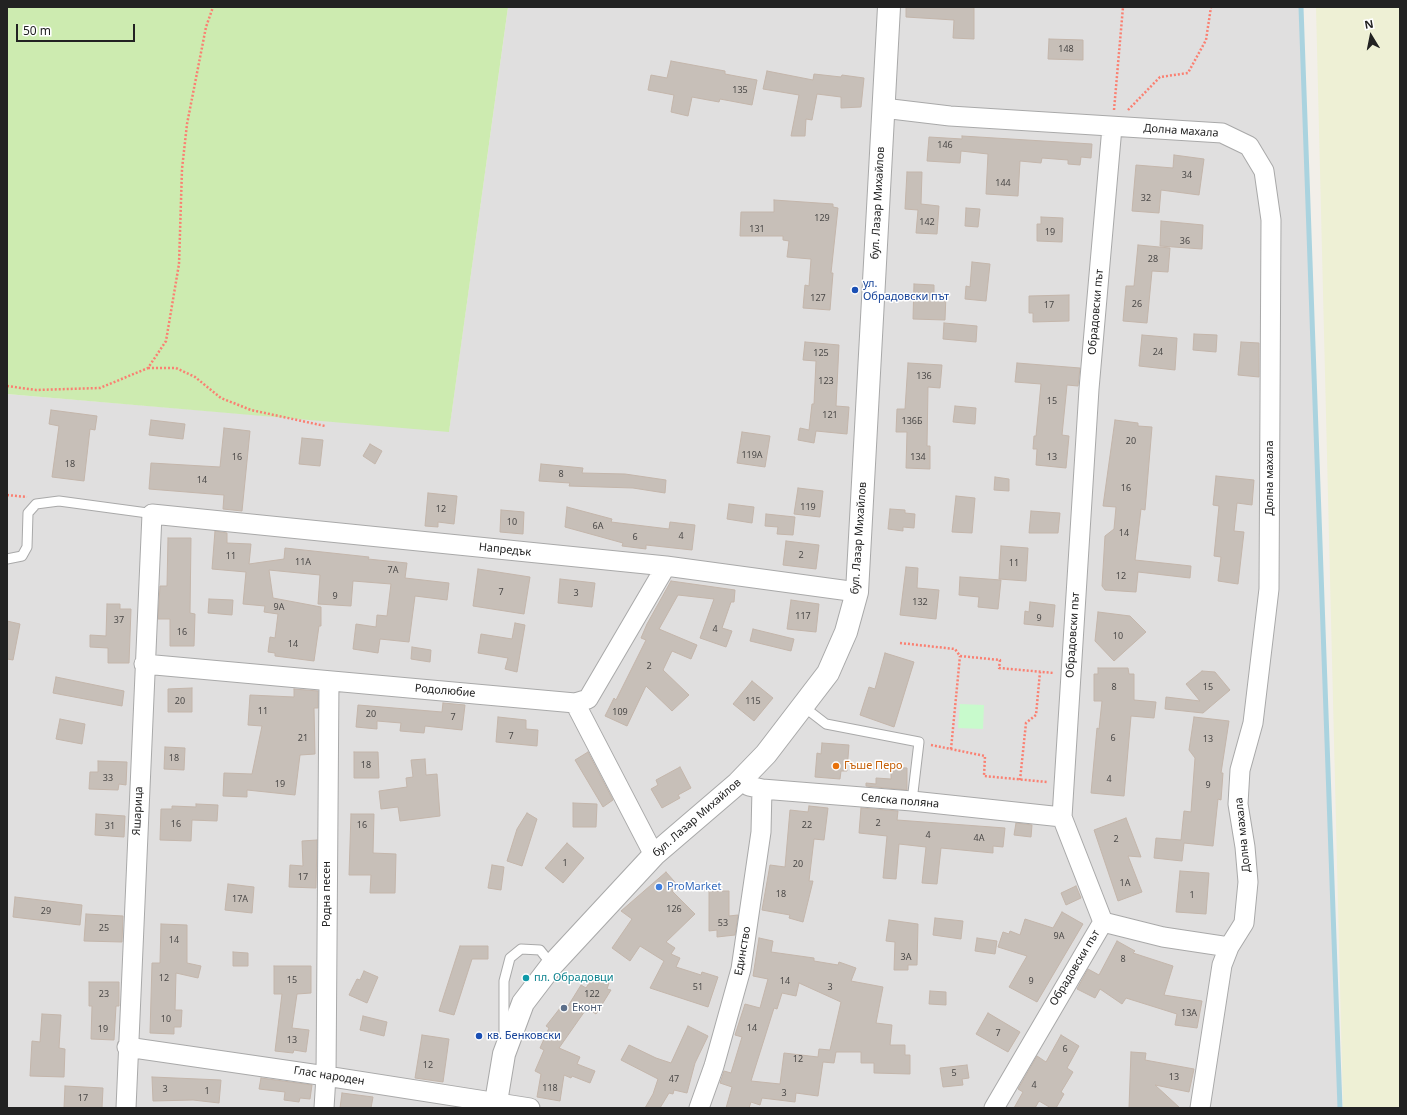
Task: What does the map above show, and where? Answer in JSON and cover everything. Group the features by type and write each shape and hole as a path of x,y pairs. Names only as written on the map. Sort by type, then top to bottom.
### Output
{"street":[{"name":"бул. Лазар Михайлов","path":"496,1105 504,1054 523,1003 552,965 654,855 738,783 766,754 804,707 828,673 846,632 857,592 889,7"},
{"name":"Долна махала","path":"883,108 950,116 1222,133 1249,146 1264,171 1271,220 1269,588 1253,723 1240,770 1238,804 1245,846 1248,882 1244,923 1229,947 1222,965 1200,1108"},
{"name":"Обрадовски път","path":"994,1108 1103,922 1062,817 1089,389 1112,127"},
{"name":"Напредък","path":"154,514 666,566 857,592"},
{"name":"Яшарица","path":"126,1108 127,1047 144,664 154,514"},
{"path":"654,855 575,703 588,699 666,566"},
{"name":"Родолюбие","path":"144,664 575,703"},
{"name":"Родна песен","path":"324,1108 326,1076 329,681"},
{"name":"Селска поляна","path":"738,783 762,789 912,801 1062,817"},
{"name":"Единство","path":"699,1108 714,1066 741,969 761,832 762,789"},
{"path":"1103,922 1163,937 1229,947"},
{"name":"Глас народен","path":"127,1047 326,1076 496,1105 530,1108"}],"lane":[{"path":"7,559 22,556 27,547 28,513 36,504 59,501 154,514"},
{"path":"804,707 826,724 919,742 912,801"},
{"path":"504,1054 504,981 510,958 521,949 540,950 552,965"}],"path":[{"path":"148,368 166,341 179,264 182,169 187,124 206,27 213,7"},
{"path":"1112,127 1123,7"},
{"path":"1112,127 1160,77 1188,73 1206,40 1211,7"},
{"path":"7,386 36,390 100,388 148,368 176,368 195,377 221,398 245,407 325,426"},
{"path":"900,643 955,649 960,656 951,749"},
{"path":"960,656 1000,660 999,668 1071,674"},
{"path":"1020,780 1026,723 1036,715 1040,672"},
{"path":"919,742 985,756 984,776 1064,784"}],"shaded area":[{"path":"508,7 1301,7 1340,1108 7,1108 7,394 449,431"}],"green space":[{"path":"7,7 508,7 449,432 7,394"},
{"path":"1316,7 1400,7 1400,1108 1343,1108"},
{"path":"960,704 984,705 983,729 958,728"}],"building":[{"path":"906,7 974,7 974,39 953,38 954,20 906,17"},
{"path":"1049,39 1083,40 1083,60 1048,59"},
{"path":"671,61 725,71 725,74 757,80 752,105 720,99 719,102 692,97 688,116 671,112 674,95 648,90 651,75 667,78"},
{"path":"767,71 813,80 814,74 841,77 842,75 864,78 861,107 841,108 841,97 817,94 812,120 806,119 805,136 791,136 799,95 763,89"},
{"path":"962,136 1092,144 1091,158 1081,157 1080,165 1068,164 1068,160 1042,158 1041,163 1020,161 1018,196 986,194 988,154 961,151 960,163 927,161 929,137 962,139"},
{"path":"1174,155 1204,159 1199,195 1161,190 1159,213 1132,211 1136,165 1173,168"},
{"path":"907,172 922,172 921,204 939,206 937,234 916,233 918,210 905,209"},
{"path":"774,200 833,204 833,207 838,208 831,273 833,273 830,310 803,308 805,285 809,286 811,259 787,257 789,241 783,240 783,236 740,236 741,212 774,212"},
{"path":"966,208 980,209 978,227 965,226"},
{"path":"1041,217 1063,218 1062,242 1037,241 1037,224 1041,224"},
{"path":"1161,221 1203,225 1202,249 1160,246"},
{"path":"1138,245 1170,248 1168,272 1152,271 1147,323 1123,321 1126,286 1134,286"},
{"path":"972,262 990,264 986,301 965,299 966,286 970,287"},
{"path":"914,284 934,285 934,293 946,294 945,320 913,319"},
{"path":"1069,295 1069,321 1033,322 1033,313 1029,313 1029,296"},
{"path":"944,323 977,326 976,342 943,339"},
{"path":"1194,334 1217,335 1216,352 1193,350"},
{"path":"1142,335 1177,338 1175,370 1139,366"},
{"path":"805,342 839,345 836,406 849,407 847,434 816,431 814,443 798,440 800,428 809,430 812,404 814,404 816,361 803,360"},
{"path":"1241,342 1259,343 1259,377 1238,375"},
{"path":"908,363 942,365 940,388 928,387 927,446 930,446 930,469 906,468 907,432 896,432 897,409 905,409"},
{"path":"1017,363 1080,368 1078,386 1067,385 1062,435 1069,436 1066,468 1036,465 1037,449 1033,449 1034,436 1036,436 1041,384 1015,382"},
{"path":"955,406 976,408 975,424 953,422"},
{"path":"51,410 97,416 95,430 90,429 84,481 52,477 59,426 49,424"},
{"path":"151,420 185,424 183,439 149,435"},
{"path":"1115,420 1138,423 1138,426 1152,427 1145,510 1141,509 1135,560 1191,566 1190,578 1138,572 1136,592 1105,590 1102,586 1105,536 1114,529 1116,507 1103,506"},
{"path":"224,428 250,431 242,511 223,509 224,495 149,489 151,463 220,467"},
{"path":"742,432 770,436 765,467 737,463"},
{"path":"302,438 323,440 320,466 299,464"},
{"path":"370,444 382,451 375,464 363,456"},
{"path":"541,464 583,468 582,473 625,474 666,480 665,493 633,488 569,486 570,483 539,481"},
{"path":"1216,476 1254,480 1252,505 1237,503 1234,531 1244,532 1238,584 1218,581 1221,557 1214,556 1219,506 1213,505"},
{"path":"995,477 1009,479 1009,491 994,490"},
{"path":"798,488 823,491 820,517 794,514"},
{"path":"428,493 457,496 454,524 438,522 438,527 425,526"},
{"path":"956,496 975,498 972,533 952,532"},
{"path":"729,504 754,507 752,523 727,519"},
{"path":"567,507 612,519 611,522 669,529 670,522 695,525 692,550 646,545 646,549 622,546 623,543 565,527"},
{"path":"890,509 905,510 905,513 915,514 914,528 903,527 903,531 888,529"},
{"path":"501,510 524,512 523,534 500,532"},
{"path":"1031,511 1060,513 1058,533 1029,533"},
{"path":"766,514 795,517 793,535 777,534 778,527 765,526"},
{"path":"215,531 227,533 227,543 251,544 249,564 284,559 285,548 369,557 368,559 407,563 405,578 449,583 447,600 415,596 409,642 380,639 378,653 353,649 356,624 376,627 377,615 387,616 391,584 353,581 351,606 318,604 320,575 269,570 273,598 321,607 321,626 319,626 314,661 275,656 275,653 268,652 270,637 275,638 278,614 264,612 265,606 243,604 246,572 212,569"},
{"path":"168,538 191,538 190,613 195,614 194,646 170,646 170,619 158,619 160,586 167,586"},
{"path":"786,541 819,545 816,569 783,565"},
{"path":"1001,546 1028,548 1026,581 999,579"},
{"path":"906,567 918,568 917,588 939,590 936,619 900,615"},
{"path":"478,569 530,577 524,614 473,606"},
{"path":"960,577 1001,580 998,609 978,607 979,597 959,595"},
{"path":"560,579 595,583 592,607 558,603"},
{"path":"671,581 735,590 734,602 731,602 722,628 732,631 726,647 700,638 714,599 678,595 659,629 697,645 691,659 672,651 663,670 689,695 672,711 646,686 627,726 605,716 614,698 616,700 646,640 641,638 647,624"},
{"path":"209,599 233,600 232,615 208,613"},
{"path":"791,600 819,604 816,632 787,629"},
{"path":"1030,602 1055,605 1053,627 1024,624 1025,611 1029,612"},
{"path":"107,604 120,604 120,609 131,609 129,663 108,663 108,648 90,647 90,635 106,636"},
{"path":"1098,612 1130,616 1146,632 1114,661 1095,641"},
{"path":"7,621 20,624 13,660 7,659"},
{"path":"515,623 525,625 517,672 505,669 508,658 478,653 481,634 512,639"},
{"path":"753,629 794,639 791,651 750,641"},
{"path":"412,647 431,650 430,662 411,659"},
{"path":"885,653 914,662 894,727 860,715 869,687 875,689"},
{"path":"1098,668 1128,668 1129,674 1134,674 1134,700 1156,702 1154,718 1131,716 1124,796 1091,793 1097,728 1099,729 1102,701 1094,701 1094,674 1098,674"},
{"path":"1202,671 1215,672 1230,690 1203,713 1165,709 1166,697 1200,701 1186,684"},
{"path":"56,677 124,691 122,706 53,693"},
{"path":"752,681 773,698 754,721 733,704"},
{"path":"192,688 192,712 168,712 168,689"},
{"path":"294,689 318,691 318,708 314,708 315,754 300,755 295,795 247,790 247,797 223,796 224,773 252,774 262,726 248,725 250,695 294,697"},
{"path":"443,703 465,705 462,730 425,726 424,733 400,731 401,723 377,721 377,729 356,727 358,705 442,712"},
{"path":"498,717 526,720 526,729 538,730 537,746 496,742"},
{"path":"1194,717 1229,721 1221,773 1223,773 1221,800 1218,799 1213,846 1184,843 1182,861 1154,858 1156,838 1181,840 1184,811 1191,812 1195,758 1189,750"},
{"path":"60,719 85,724 82,744 56,739"},
{"path":"822,743 849,745 847,771 841,771 840,779 815,777 817,753 821,754"},
{"path":"165,747 185,748 184,770 164,769"},
{"path":"354,752 378,752 379,778 354,778"},
{"path":"588,752 613,800 603,807 575,760"},
{"path":"425,759 426,775 437,774 440,816 400,821 398,807 381,809 379,791 407,787 406,778 413,777 411,760"},
{"path":"98,761 127,762 126,785 119,784 118,790 89,789 90,772 98,772"},
{"path":"680,767 691,788 678,795 680,798 662,808 651,789 658,785 656,780"},
{"path":"891,767 907,768 907,790 866,786 866,783 876,784 876,778 891,779"},
{"path":"573,803 597,804 596,827 573,827"},
{"path":"196,804 218,805 217,821 192,820 191,841 160,840 161,809 172,809 172,806 196,807"},
{"path":"809,806 828,808 824,840 814,839 809,881 813,881 803,922 789,918 790,915 762,910 770,865 785,867 790,810 808,812"},
{"path":"861,808 898,811 897,820 1005,828 1003,847 993,846 993,853 941,848 937,884 922,883 926,847 899,844 896,879 883,878 887,836 859,833"},
{"path":"527,813 537,819 522,866 507,861 517,829"},
{"path":"96,814 125,816 124,837 95,835"},
{"path":"351,814 374,814 373,853 396,854 395,893 370,893 371,875 349,875"},
{"path":"1126,818 1141,857 1128,856 1142,892 1118,901 1094,830"},
{"path":"1016,823 1032,825 1031,837 1014,835"},
{"path":"317,840 316,888 289,887 290,865 303,866 302,841"},
{"path":"567,843 584,858 563,883 545,868"},
{"path":"492,865 504,867 501,890 488,888"},
{"path":"1180,871 1209,873 1206,914 1176,912"},
{"path":"666,872 681,889 672,891 695,914 666,942 675,948 671,954 680,958 676,967 701,975 702,972 718,977 708,1007 650,988 664,961 640,946 630,961 612,948 632,919 621,911"},
{"path":"228,884 254,887 252,913 225,910"},
{"path":"1076,886 1081,898 1066,905 1061,893"},
{"path":"709,891 729,891 729,916 738,915 735,935 717,937 717,930 709,931"},
{"path":"15,897 82,905 80,925 13,917"},
{"path":"1062,912 1083,924 1037,1002 1009,987 1027,956 998,947 1003,932 1009,934 1010,931 1020,935 1025,919 1053,928"},
{"path":"86,914 123,916 122,942 84,941"},
{"path":"935,918 963,921 961,939 933,935"},
{"path":"889,920 918,924 917,965 908,965 908,970 894,970 895,942 886,941"},
{"path":"161,924 187,925 187,963 201,966 198,978 176,973 175,1010 182,1010 181,1027 174,1027 174,1034 150,1033 152,963 160,963"},
{"path":"759,938 773,941 771,952 814,958 814,961 838,965 839,962 856,968 851,981 883,987 876,1023 892,1025 890,1045 905,1045 905,1055 910,1055 910,1074 874,1073 874,1063 861,1063 861,1052 836,1052 834,1063 823,1062 818,1096 796,1093 795,1102 762,1098 760,1105 751,1102 749,1108 726,1108 732,1087 720,1083 724,1071 731,1073 742,1037 735,1035 745,1004 760,1008 768,979 753,976","holes":["799,983 841,1002 830,1050 819,1049 818,1057 784,1053 780,1084 751,1081 774,1008 777,1009 782,993 796,996"]},
{"path":"977,938 997,941 995,954 975,951"},
{"path":"1117,941 1135,951 1133,953 1173,966 1164,995 1202,1001 1197,1028 1175,1025 1177,1014 1126,998 1122,1004 1100,989 1095,998 1077,989 1088,969 1099,975"},
{"path":"460,946 488,946 488,959 472,959 454,1015 439,1011"},
{"path":"233,952 248,953 248,966 233,966"},
{"path":"274,966 311,966 311,993 297,994 292,1028 309,1030 306,1052 294,1050 293,1053 275,1051 282,994 274,994"},
{"path":"364,971 378,977 367,1003 349,995 357,979 360,980"},
{"path":"595,974 609,983 607,989 611,990 596,1014 587,1008 559,1048 580,1057 577,1064 595,1071 590,1083 572,1076 571,1078 564,1075 560,1101 537,1097 541,1074 535,1071 544,1050 540,1048 549,1028 546,1026 564,1003 568,1006 581,985 586,988"},
{"path":"89,982 119,982 119,1006 116,1006 114,1040 91,1039 92,1006 89,1006"},
{"path":"930,991 946,992 946,1005 929,1004"},
{"path":"988,1013 1020,1032 1008,1052 976,1034"},
{"path":"42,1014 61,1015 59,1048 65,1049 64,1077 30,1076 32,1041 40,1042"},
{"path":"363,1016 387,1022 384,1036 360,1030"},
{"path":"688,1026 708,1036 695,1063 687,1093 674,1090 673,1094 669,1093 660,1108 645,1108 653,1094 658,1079 621,1060 629,1045 656,1058 671,1063"},
{"path":"422,1035 449,1039 443,1082 415,1078"},
{"path":"1061,1035 1079,1046 1067,1068 1073,1072 1061,1092 1064,1094 1056,1108 1051,1108 1039,1101 1035,1108 1014,1108 1023,1092 1018,1089 1037,1056 1046,1062"},
{"path":"1131,1052 1146,1053 1145,1060 1194,1069 1189,1092 1155,1085 1180,1108 1129,1108"},
{"path":"967,1065 969,1078 962,1079 963,1085 943,1087 940,1068"},
{"path":"152,1077 221,1080 219,1103 193,1100 153,1101"},
{"path":"261,1078 312,1085 310,1099 300,1098 299,1102 284,1100 285,1092 259,1089"},
{"path":"65,1086 103,1088 102,1108 64,1108"},
{"path":"342,1093 373,1097 371,1108 340,1108"}],"waterway":[{"path":"1301,7 1340,1108"}],"place":[{"name":"ул. Обрадовски път","path":"855,290"},
{"name":"Гъше Перо","path":"836,766"},
{"name":"ProMarket","path":"659,887"},
{"name":"пл. Обрадовци","path":"526,978"},
{"name":"Еконт","path":"564,1008"},
{"name":"кв. Бенковски","path":"479,1036"}]}
